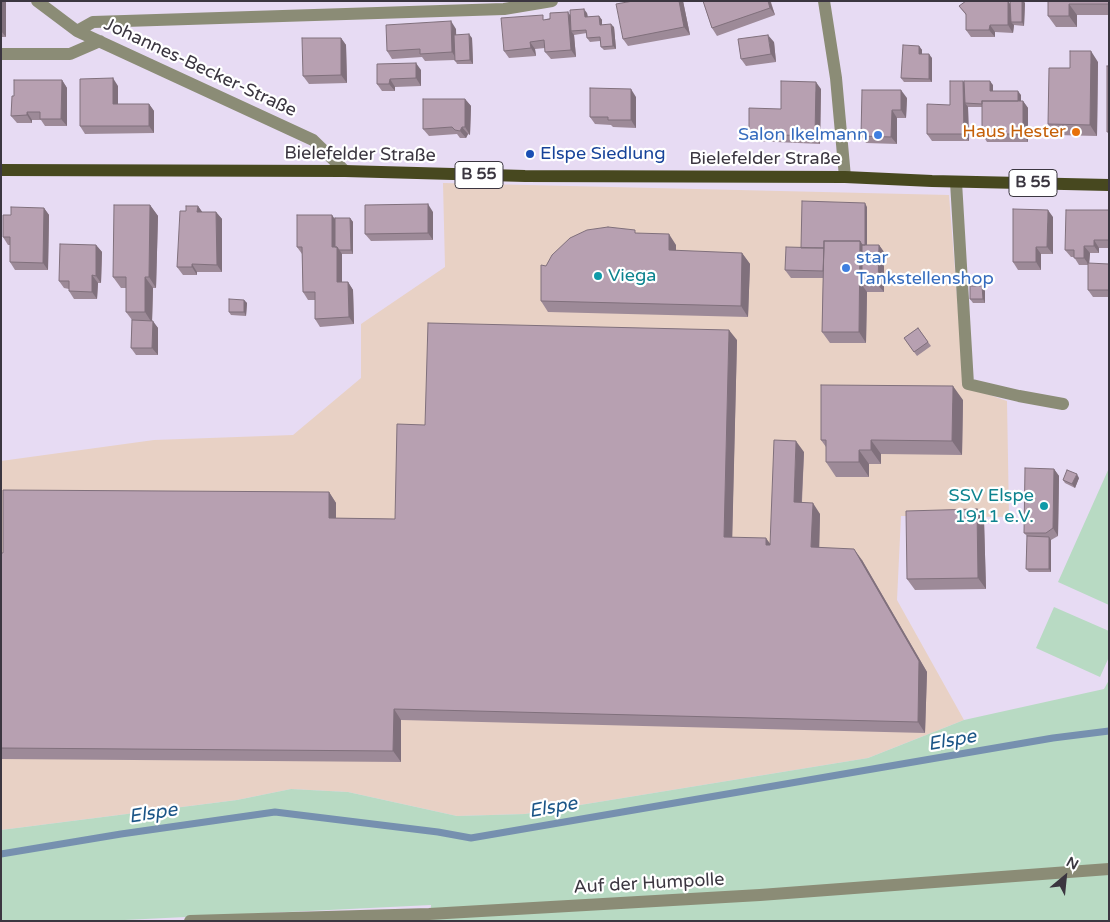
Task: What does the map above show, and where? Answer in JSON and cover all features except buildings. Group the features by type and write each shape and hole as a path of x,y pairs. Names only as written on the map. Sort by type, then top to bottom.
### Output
{"main road":[{"name":"Bielefelder Straße","path":"1,170 345,171 525,176 845,177 956,182 1109,185"}],"street":[{"name":"Johannes-Becker-Straße","path":"36,1 77,31 313,140 345,171"},
{"path":"77,31 93,22 504,9 552,1"},
{"path":"824,1 836,78 845,177"},
{"path":"1,54 70,54 100,41"},
{"path":"956,182 968,384 1063,404"},
{"name":"Auf der Humpolle","path":"190,921 429,914 760,895 1109,869"}],"shaded area":[{"path":"443,183 949,195 964,386 1007,401 1009,517 901,516 897,600 964,720 868,758 525,814 457,816 348,792 291,789 237,800 1,830 1,461 154,440 293,435 361,378 361,324 445,267"}],"green space":[{"path":"1109,468 1109,605 1058,582"},
{"path":"1054,607 1109,631 1109,657 1100,677 1036,648"},
{"path":"1109,680 1109,921 430,921 431,905 104,921 1,921 1,830 237,800 291,789 348,792 457,816 525,814 868,758 964,720 1104,689"}],"waterway":[{"name":"Elspe","path":"1,854 121,834 275,812 438,832 471,838 1053,738 1109,731"}],"place":[{"name":"Haus Hester","path":"1076,132"},
{"name":"Salon Ikelmann","path":"878,135"},
{"name":"Elspe Siedlung","path":"530,154"},
{"name":"star Tankstellenshop","path":"846,268"},
{"name":"Viega","path":"598,276"},
{"name":"SSV Elspe 1911 e.V.","path":"1044,506"}]}
